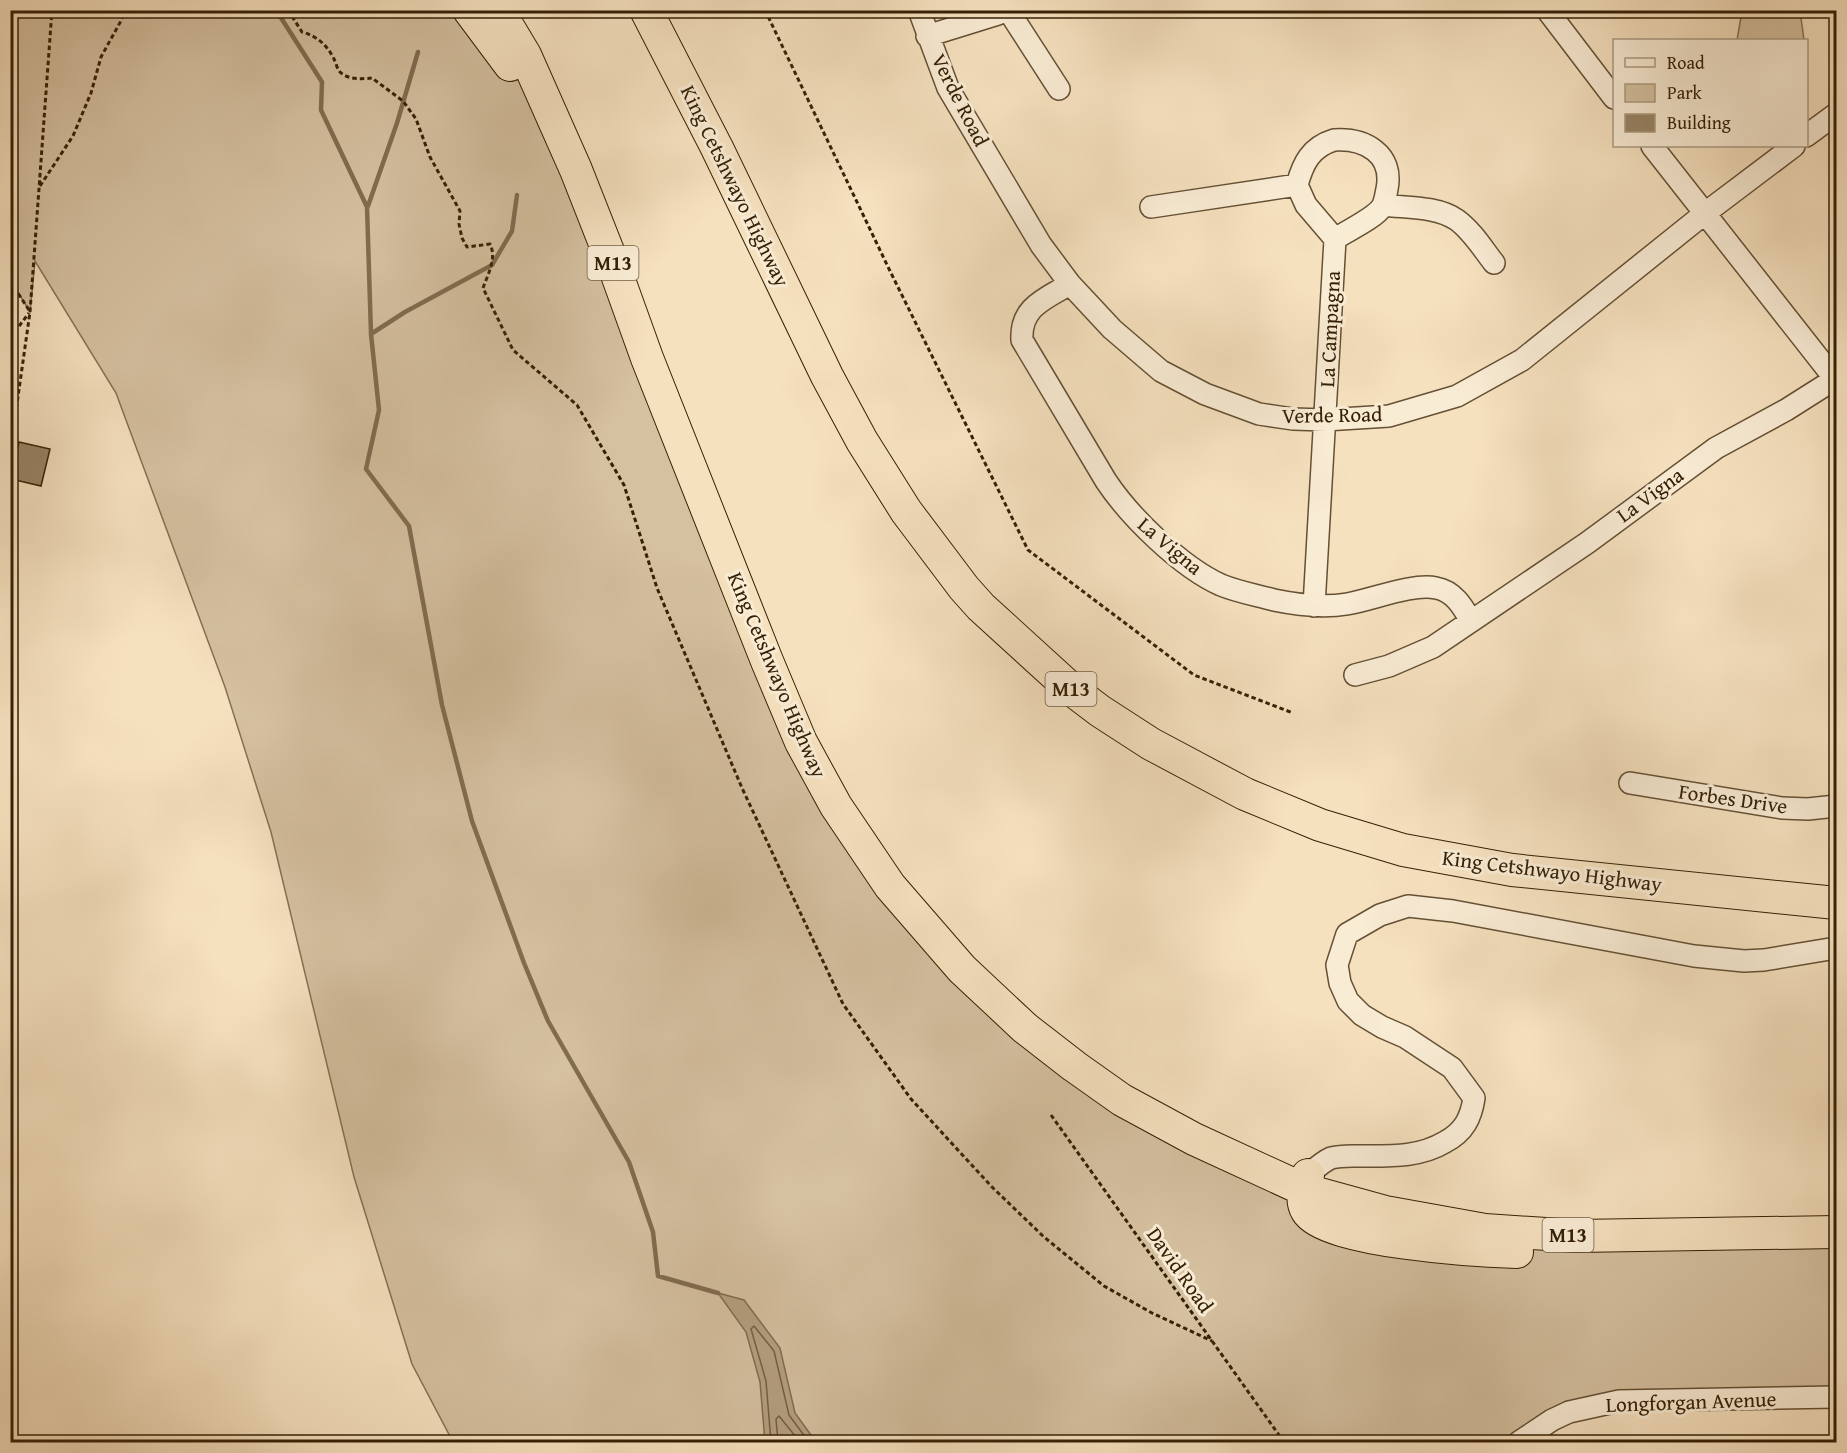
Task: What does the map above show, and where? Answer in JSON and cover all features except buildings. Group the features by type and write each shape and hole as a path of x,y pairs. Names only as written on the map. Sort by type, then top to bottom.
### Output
{"highway":[{"path":"469,10 523,82 550,111"},
{"name":"King Cetshwayo Highway","path":"498,10 525,55 550,111 615,269 647,358 801,742 861,846 902,900 962,969 1025,1029 1122,1100 1194,1139 1386,1212 1485,1230 1577,1236 1836,1232"},
{"name":"King Cetshwayo Highway","path":"646,10 717,148 827,376 862,441 906,511 981,607 1064,683 1100,711 1193,768 1254,798 1320,825 1403,850 1512,870 1836,903"}],"street":[{"name":"Verde Road","path":"918,10 948,88 1041,245 1070,284 1112,329 1161,371 1205,394 1259,414 1293,419 1325,420 1389,416 1457,396 1522,360 1704,214 1793,147"},
{"path":"927,36 998,14 1002,10"},
{"path":"1008,10 1059,89"},
{"path":"1547,10 1613,97"},
{"path":"1808,135 1836,114"},
{"path":"1334,140 1357,141 1373,149 1382,158 1389,178 1383,206 1377,213 1335,239 1306,205 1297,185 1308,157 1324,143 1334,140"},
{"name":"La Vigna","path":"1355,675 1411,658 1433,647 1587,543 1716,448 1786,410 1836,379 1653,147"},
{"path":"1151,207 1297,185"},
{"path":"1383,206 1432,210 1449,215 1468,230 1494,263"},
{"name":"La Campagna","path":"1314,606 1335,239"},
{"name":"La Vigna","path":"1070,284 1044,300 1026,315 1022,340 1117,498 1148,531 1199,572 1239,592 1314,606 1345,604 1416,588 1440,588 1461,603 1471,621"},
{"name":"Forbes Drive","path":"1630,783 1782,808 1808,809 1836,806"},
{"path":"1306,1182 1322,1162 1335,1157 1403,1155 1432,1150 1453,1138 1464,1127 1472,1111 1474,1098 1452,1068 1405,1037 1362,1015 1348,1001 1340,983 1337,966 1341,949 1347,934 1380,915 1408,906 1453,911 1694,956 1730,960 1764,960 1836,948"},
{"name":"Longforgan Avenue","path":"1519,1443 1552,1420 1569,1412 1619,1401 1836,1397"}],"path":[{"path":"10,453 30,312 51,10"},
{"path":"39,187 73,136 91,93 101,57 125,10"},
{"path":"288,10 302,32 314,35 328,49 339,71 358,79 372,78 408,106 416,119 430,158 460,211 459,224 467,247 490,244 492,247 492,264 483,288 513,350 577,405 624,485 657,588 747,798 843,1004 911,1099 992,1187 1044,1237 1104,1286 1212,1341"},
{"path":"765,10 890,271 1028,550 1194,675 1293,713"},
{"path":"10,281 30,312"},
{"path":"10,338 30,312"},
{"name":"David Road","path":"1051,1115 1284,1443"}],"green space":[{"path":"11,11 498,11 861,846 1074,1066 1386,1212 1836,1232 1836,1397 1619,1401 1519,1442 453,1442 412,1364 354,1177 271,832 225,687 116,393 35,261 30,312 11,281"},
{"path":"1742,11 1800,11 1804,39 1737,39"}],"water":[{"path":"718,1293 744,1300 780,1348 795,1413 816,1442 765,1442 760,1382 746,1332"}],"waterway":[{"path":"276,10 322,82 321,110 367,207 371,334 379,410 366,469 409,526 442,705 472,821 524,963 548,1021 629,1162 653,1232 658,1276 718,1293"},
{"path":"368,206 397,123 418,52"},
{"path":"371,334 405,312 492,265 512,231 517,195"}]}
